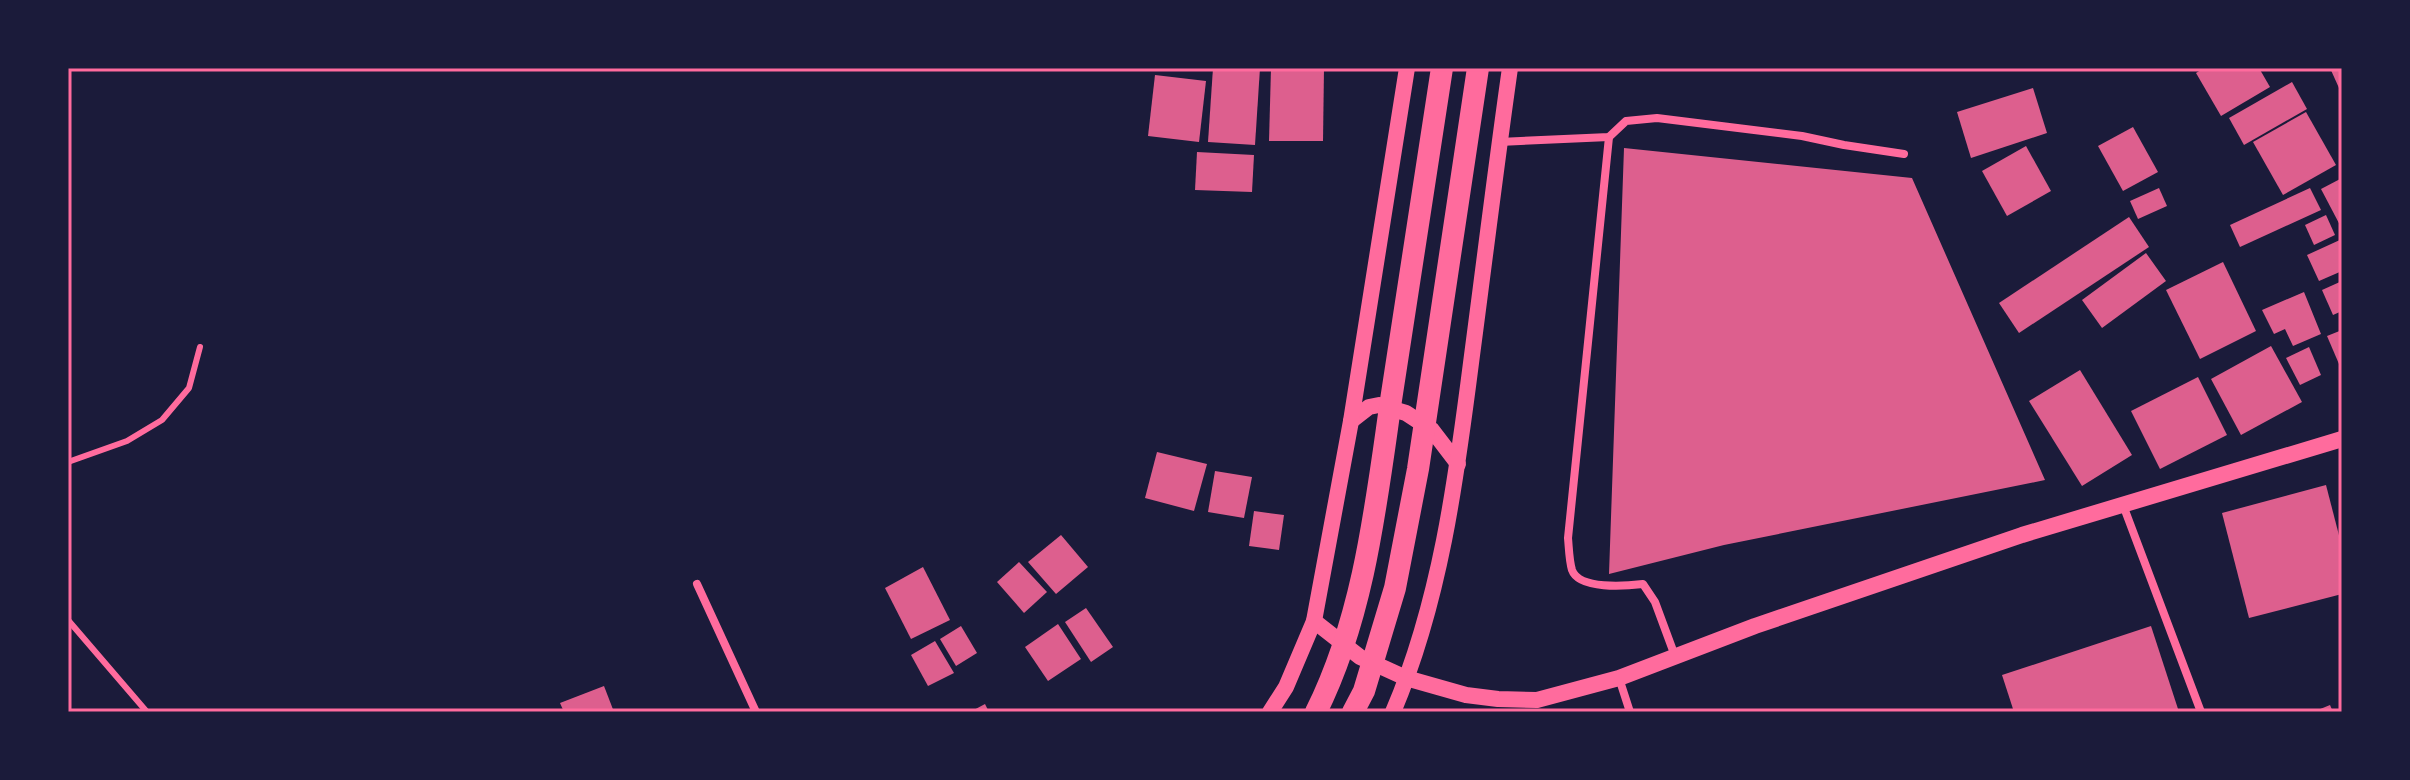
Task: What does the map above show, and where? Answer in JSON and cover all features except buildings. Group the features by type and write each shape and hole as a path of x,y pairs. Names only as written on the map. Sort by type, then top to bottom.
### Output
{"highway":[{"path":"1316,712 1331,680 1361,584 1442,68"},
{"path":"1353,712 1364,691 1395,588 1418,469 1478,68"}],"main road":[{"path":"1270,712 1286,687 1314,621 1351,421 1407,68"},
{"path":"1393,712 1434,591 1458,464 1510,68"},
{"path":"1351,421 1369,407 1379,405 1406,413 1432,430 1458,464"},
{"path":"1515,712 1537,700 1619,678 2022,535 2342,439"},
{"path":"1314,621 1360,657 1406,678 1466,695 1537,700"}],"street":[{"path":"1499,142 1609,137 1626,121 1657,118 1802,136 1904,154"},
{"path":"1609,137 1568,538 1573,572 1580,579 1617,588 1643,584 1655,602 1675,656"},
{"path":"2123,505 2201,712"},
{"path":"697,584 756,712"},
{"path":"1619,678 1630,712"}],"lane":[{"path":"68,462 127,441 162,420 189,388 200,347"},
{"path":"68,620 147,712"}]}
